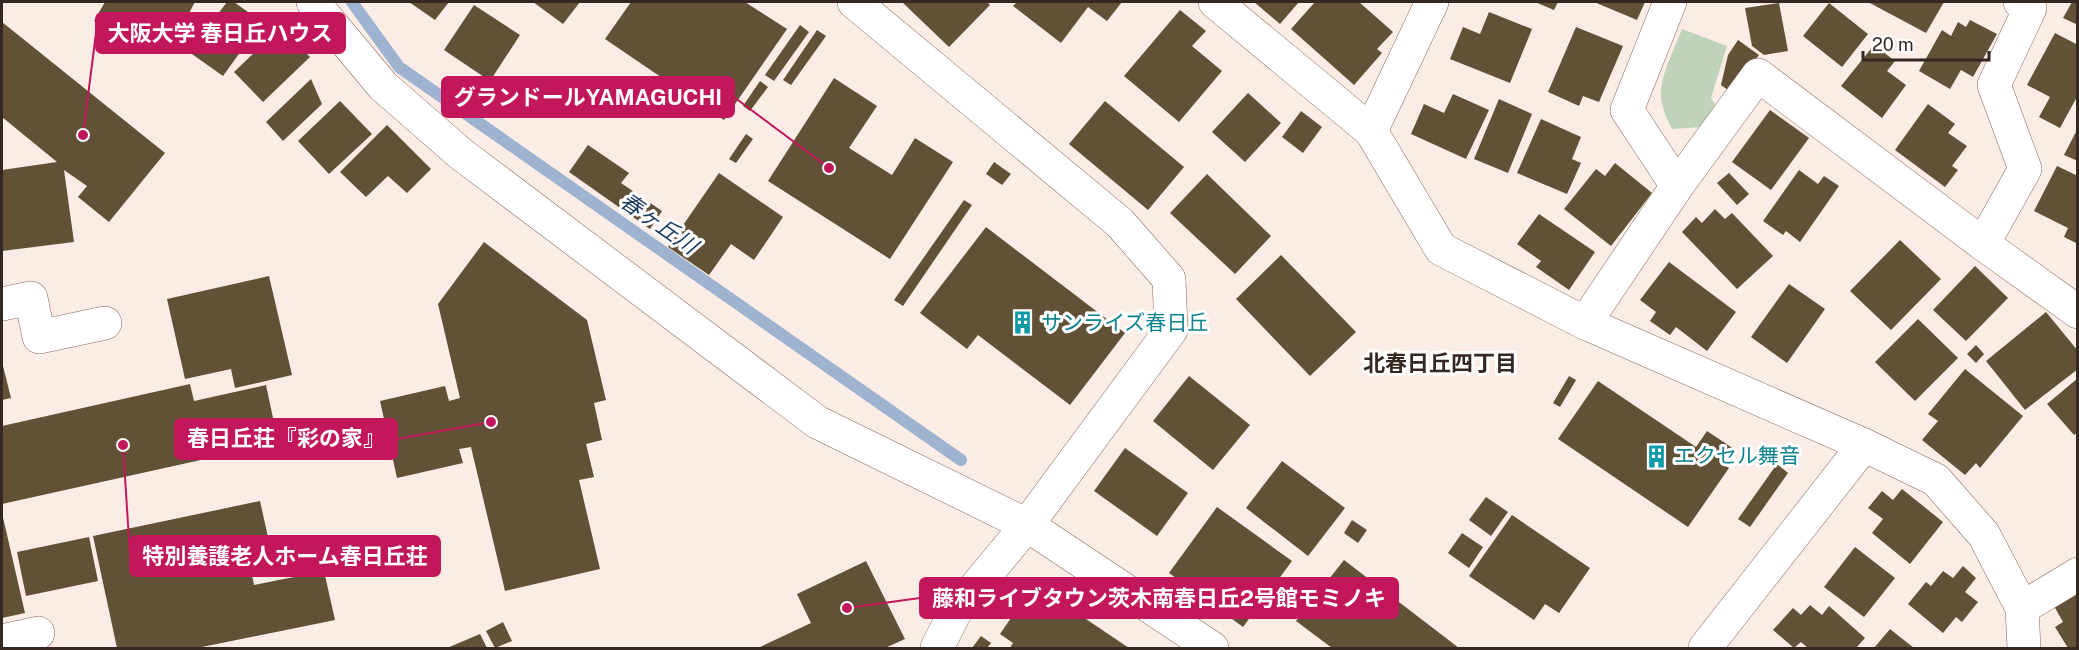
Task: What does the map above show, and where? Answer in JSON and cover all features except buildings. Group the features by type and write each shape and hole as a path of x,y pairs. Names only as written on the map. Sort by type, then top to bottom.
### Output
{"street":[{"path":"313,2 383,86 461,154 817,422 1027,525 1212,648"},
{"path":"854,2 1120,223 1169,279 1171,330 1027,525 955,612 937,648"},
{"path":"1215,2 1371,131 1441,249 1585,323 1864,445 1936,480 1984,535 2022,608 2024,648"},
{"path":"1371,131 1432,2"},
{"path":"1670,2 1627,110 1677,186"},
{"path":"1983,244 2025,170 1994,86 2030,8 2020,2"},
{"path":"1585,323 1677,186 1758,75 1983,244 2078,312"},
{"path":"2,304 31,298 39,338 105,323"},
{"path":"1705,648 1864,445"},
{"path":"2022,608 2078,574"},
{"path":"2,641 38,633"}],"green space":[{"path":"1682,29 1727,46 1711,98 1715,104 1702,127 1672,129 1662,105 1661,89 1665,72"}],"waterway":[{"name":"春ヶ丘川","path":"352,2 399,67 961,460"}],"place":[{"name":"大阪大学 春日丘ハウス","path":"83,135"},
{"name":"グランドールYAMAGUCHI","path":"829,168"},
{"name":"サンライズ春日丘","path":"1023,323"},
{"name":"春日丘荘『彩の家』","path":"491,422"},
{"name":"特別養護老人ホーム春日丘荘","path":"123,445"},
{"name":"エクセル舞音","path":"1656,456"},
{"name":"藤和ライブタウン茨木南春日丘2号館モミノキ","path":"847,608"}],"district":[{"name":"北春日丘四丁目","path":"1440,363"}]}
